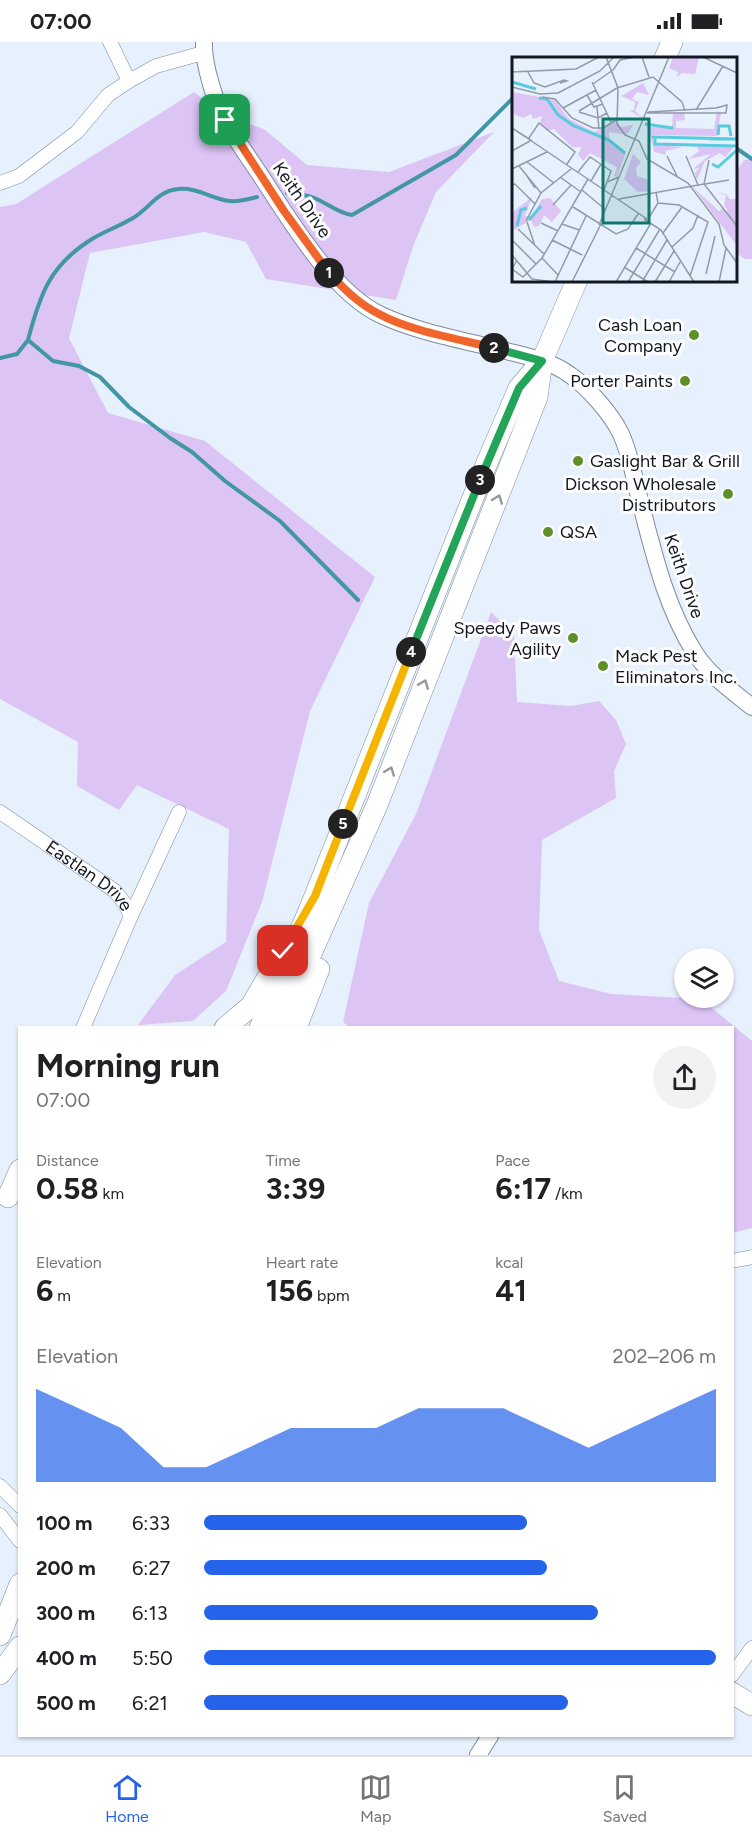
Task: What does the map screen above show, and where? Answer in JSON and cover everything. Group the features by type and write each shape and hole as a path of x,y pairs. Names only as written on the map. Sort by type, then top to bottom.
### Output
{"main road":[{"path":"665,57 672,42"},
{"path":"297,1026 333,934 402,738 477,554 537,397 542,361 576,282"},
{"path":"262,1026 486,465 519,388 542,361"},
{"path":"279,1026 377,805"},
{"path":"227,1026 251,1006 315,896"},
{"path":"7,1201 18,1175"},
{"path":"0,1635 18,1589"},
{"path":"0,1674 18,1650"},
{"path":"734,1694 752,1705"}],"street":[{"path":"110,42 129,81"},
{"path":"0,183 19,176 77,132 108,95 129,81 156,66 203,48"},
{"name":"Keith Drive","path":"203,48 208,76 225,120 284,211 324,267 342,287 360,303 379,315 405,325 542,361 571,375 597,400 621,434 663,582 688,643 706,667 752,707"},
{"name":"Eastlan Drive","path":"0,812 115,891 125,903 131,916 84,1026"},
{"path":"131,916 179,812"},
{"path":"734,1261 752,1257"},
{"path":"0,1486 18,1504"},
{"path":"0,1515 18,1538"},
{"path":"734,1672 752,1648"},
{"path":"478,1755 489,1737"}],"shaded area":[{"path":"194,92 222,114 264,129 307,165 389,172 494,132 436,192 414,244 396,300 266,279 246,242 204,232 90,253 69,338 108,413 205,441 375,577 310,711 262,902 226,991 193,1021 138,1025 175,975 226,942 229,829 137,785 119,810 77,786 78,742 0,699 0,207 16,204"},
{"path":"752,159 752,259 745,259 737,254 737,170 744,160"},
{"path":"491,612 514,635 517,702 571,706 599,701 616,720 626,744 614,771 616,798 542,840 539,930 559,981 611,994 674,998 674,1008 712,1008 734,1026 348,1026 343,1022 369,903 416,814"},
{"path":"734,1026 752,1041 752,1228 734,1232"}],"waterway":[{"path":"287,193 312,197 352,215 456,155 512,99"},
{"path":"737,149 752,159"},
{"path":"28,340 42,295 56,270 66,259 92,239 139,214 164,193 185,189 233,201 257,197"},
{"path":"0,358 17,354 28,340 53,361 79,366 100,377 129,407 192,452 225,481 280,521 358,600"}],"place":[{"name":"Cash Loan Company","path":"694,335"},
{"name":"Porter Paints","path":"685,381"},
{"name":"Gaslight Bar & Grill","path":"578,461"},
{"name":"Dickson Wholesale Distributors","path":"728,494"},
{"name":"QSA","path":"548,532"},
{"name":"Speedy Paws Agility","path":"573,638"},
{"name":"Mack Pest Eliminators Inc.","path":"603,666"}],"route":[{"path":"225,120 284,211 324,267 360,303 379,315 405,325 542,361 519,388 486,465 315,896 283,951"}]}
